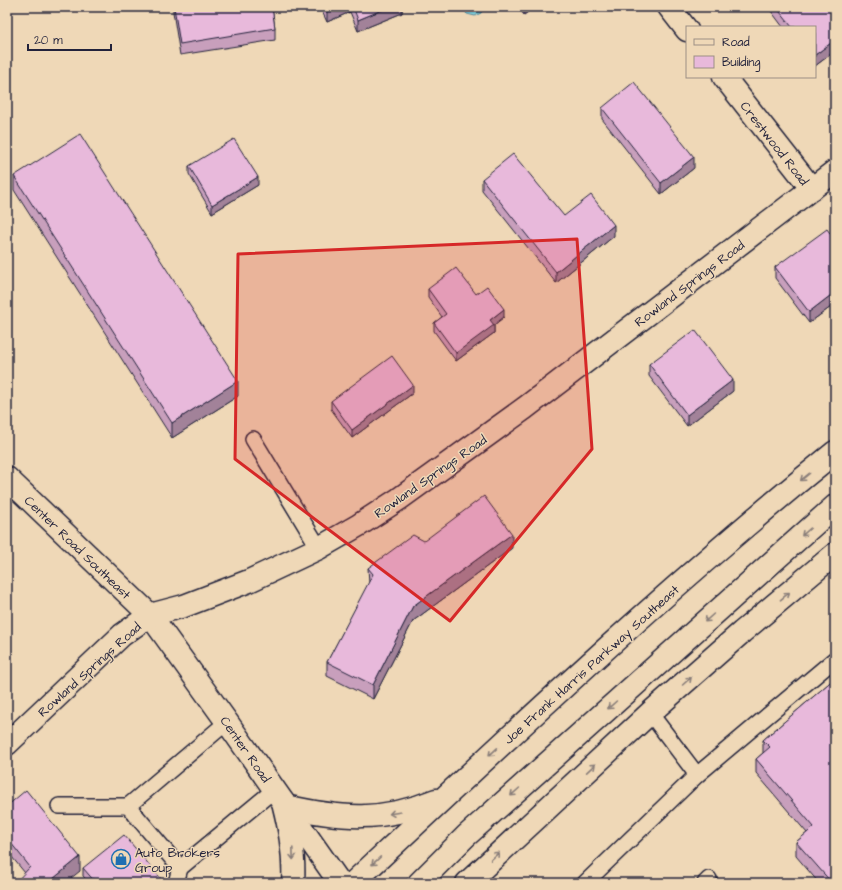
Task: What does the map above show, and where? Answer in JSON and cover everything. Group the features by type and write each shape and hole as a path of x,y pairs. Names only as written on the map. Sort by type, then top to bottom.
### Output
{"main road":[{"path":"669,7 686,29"},
{"name":"Crestwood Road","path":"725,78 812,190"},
{"name":"Rowland Springs Road","path":"7,744 122,635 150,615 184,606 249,581 319,548 360,525 399,499 519,412 835,171"},
{"name":"Joe Frank Harris Parkway Southeast","path":"353,883 445,796 598,656 699,567 835,452"},
{"name":"Center Road Southeast","path":"7,478 150,615"},
{"path":"419,883 466,836 835,506"},
{"path":"467,883 650,714 742,632 835,554"},
{"name":"Center Road","path":"150,615 340,883"},
{"path":"281,799 313,812 339,816 360,817 400,812 422,806 445,796"},
{"path":"281,799 290,826 293,847 293,883"}],"lane":[{"path":"253,439 319,548"},
{"path":"585,883 696,775 835,659"},
{"path":"650,714 696,775"},
{"path":"59,806 128,806 227,722"},
{"path":"176,883 180,868 281,799"},
{"path":"128,806 180,868"}],"highlighted area":[{"path":"577,239 592,449 450,621 235,459 238,254"}],"water":[{"path":"461,7 484,7 481,13 475,16 467,14"}],"building":[{"path":"174,7 272,7 275,28 180,44"},
{"path":"325,7 336,7 327,11"},
{"path":"353,7 389,7 358,20"},
{"path":"776,7 832,7 835,11 835,40 816,54 816,26 791,26"},
{"path":"634,82 694,157 661,183 602,108"},
{"path":"80,134 238,381 172,423 14,176"},
{"path":"234,139 258,177 212,205 189,166"},
{"path":"513,154 564,216 591,195 614,225 556,272 482,179"},
{"path":"827,229 835,240 835,292 809,312 775,267"},
{"path":"456,268 476,294 487,286 504,309 490,320 494,325 456,353 434,323 446,314 428,289"},
{"path":"695,330 733,380 687,415 649,364"},
{"path":"392,356 413,385 352,430 331,401"},
{"path":"484,496 512,534 413,606 373,685 327,662 373,574 368,568 413,535 424,541"},
{"path":"835,678 835,883 832,883 796,842 814,827 756,759 770,747 763,740"},
{"path":"26,790 80,857 48,883 15,883 30,867 7,838 7,806"},
{"name":"Auto Brokers Group","path":"124,835 163,881 160,883 96,883 83,868"}],"place":[{"name":"Auto Brokers Group","path":"121,859"}]}
